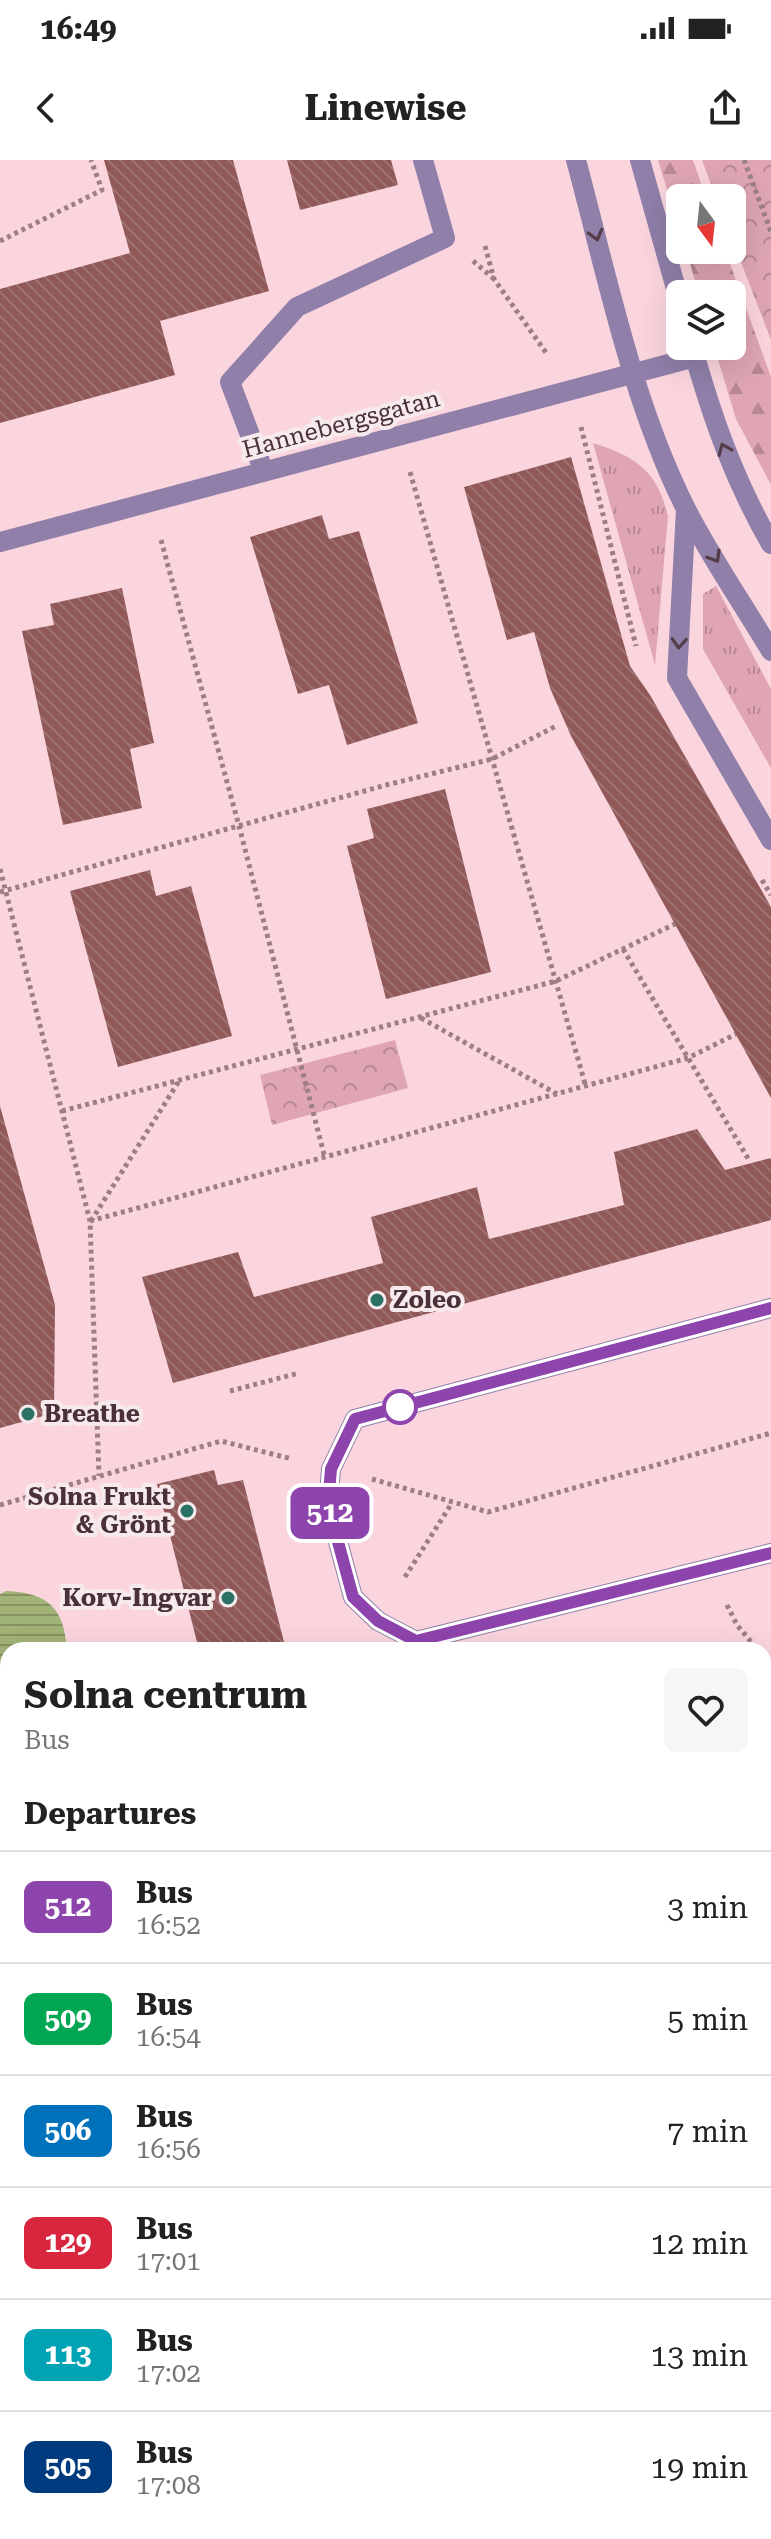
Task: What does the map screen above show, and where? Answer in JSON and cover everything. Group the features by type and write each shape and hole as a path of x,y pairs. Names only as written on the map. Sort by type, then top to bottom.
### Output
{"street":[{"path":"264,472 230,382 297,307 445,238 423,160"},
{"path":"576,160 634,374 686,509 771,651"},
{"path":"640,160 674,280"},
{"name":"Hannebergsgatan","path":"0,542 634,374 672,360"},
{"path":"696,360 719,438 747,502 771,544"},
{"path":"686,509 677,678 771,840"},
{"path":"771,1308 355,1419 331,1469 328,1505 353,1597 378,1621 416,1641 771,1553"}],"path":[{"path":"0,241 102,190 91,160"},
{"path":"744,160 771,232"},
{"path":"482,234 494,279 572,389"},
{"path":"400,435 586,1087"},
{"path":"151,502 325,1158"},
{"path":"3,891 492,759 556,726"},
{"path":"0,869 3,891 90,1221 99,1476"},
{"path":"62,1111 556,981 675,924"},
{"path":"623,949 749,1160"},
{"path":"420,1017 557,1094"},
{"path":"90,1221 688,1058 736,1034"},
{"path":"90,1221 179,1081"},
{"path":"230,1391 299,1373"},
{"path":"405,1577 452,1503 488,1512 771,1433"},
{"path":"0,1505 221,1441"},
{"path":"709,1568 737,1625 751,1642"}],"green space":[{"path":"658,160 693,160 701,184 666,186"},
{"path":"702,160 771,160 771,340 742,264 746,264 746,184 711,184"},
{"path":"690,264 730,264 736,280 695,280"},
{"path":"746,308 771,377 771,485 736,419 718,360 746,360"},
{"path":"593,443 622,454 643,468 658,488 668,516 655,665"},
{"path":"716,586 771,689 771,768 703,649 703,594"},
{"path":"395,1040 408,1088 272,1125 260,1075"}],"shaded area":[{"path":"6,1591 21,1592 43,1599 57,1613 66,1642 0,1642 0,1594"}],"building":[{"path":"104,160 233,160 269,291 160,321 175,375 0,423 0,289 130,253"},
{"path":"287,160 391,160 398,185 300,210"},
{"path":"571,457 630,666 650,695 771,907 771,1098 571,736 550,688 534,632 507,640 464,487"},
{"path":"322,515 329,539 359,531 418,723 347,745 329,685 298,694 250,537"},
{"path":"122,588 154,743 130,749 142,808 63,825 22,631 54,625 50,604"},
{"path":"445,789 491,972 386,999 347,846 374,838 367,809"},
{"path":"150,870 156,896 191,886 232,1036 118,1067 70,891"},
{"path":"0,1106 55,1305 54,1413 0,1428"},
{"path":"697,1129 725,1170 771,1158 771,1220 173,1383 142,1277 238,1252 254,1297 383,1263 371,1217 477,1187 489,1239 624,1205 614,1152"},
{"path":"214,1470 218,1485 243,1480 284,1642 197,1642 157,1484"}],"bus line":[{"name":"512","path":"771,1308 355,1419 331,1469 328,1505 353,1597 378,1621 416,1641 771,1553"}],"place":[{"name":"Zoleo","path":"377,1300"},
{"name":"Breathe","path":"28,1414"},
{"name":"Solna Frukt & Grönt","path":"187,1511"},
{"name":"Korv-Ingvar","path":"228,1598"}]}
